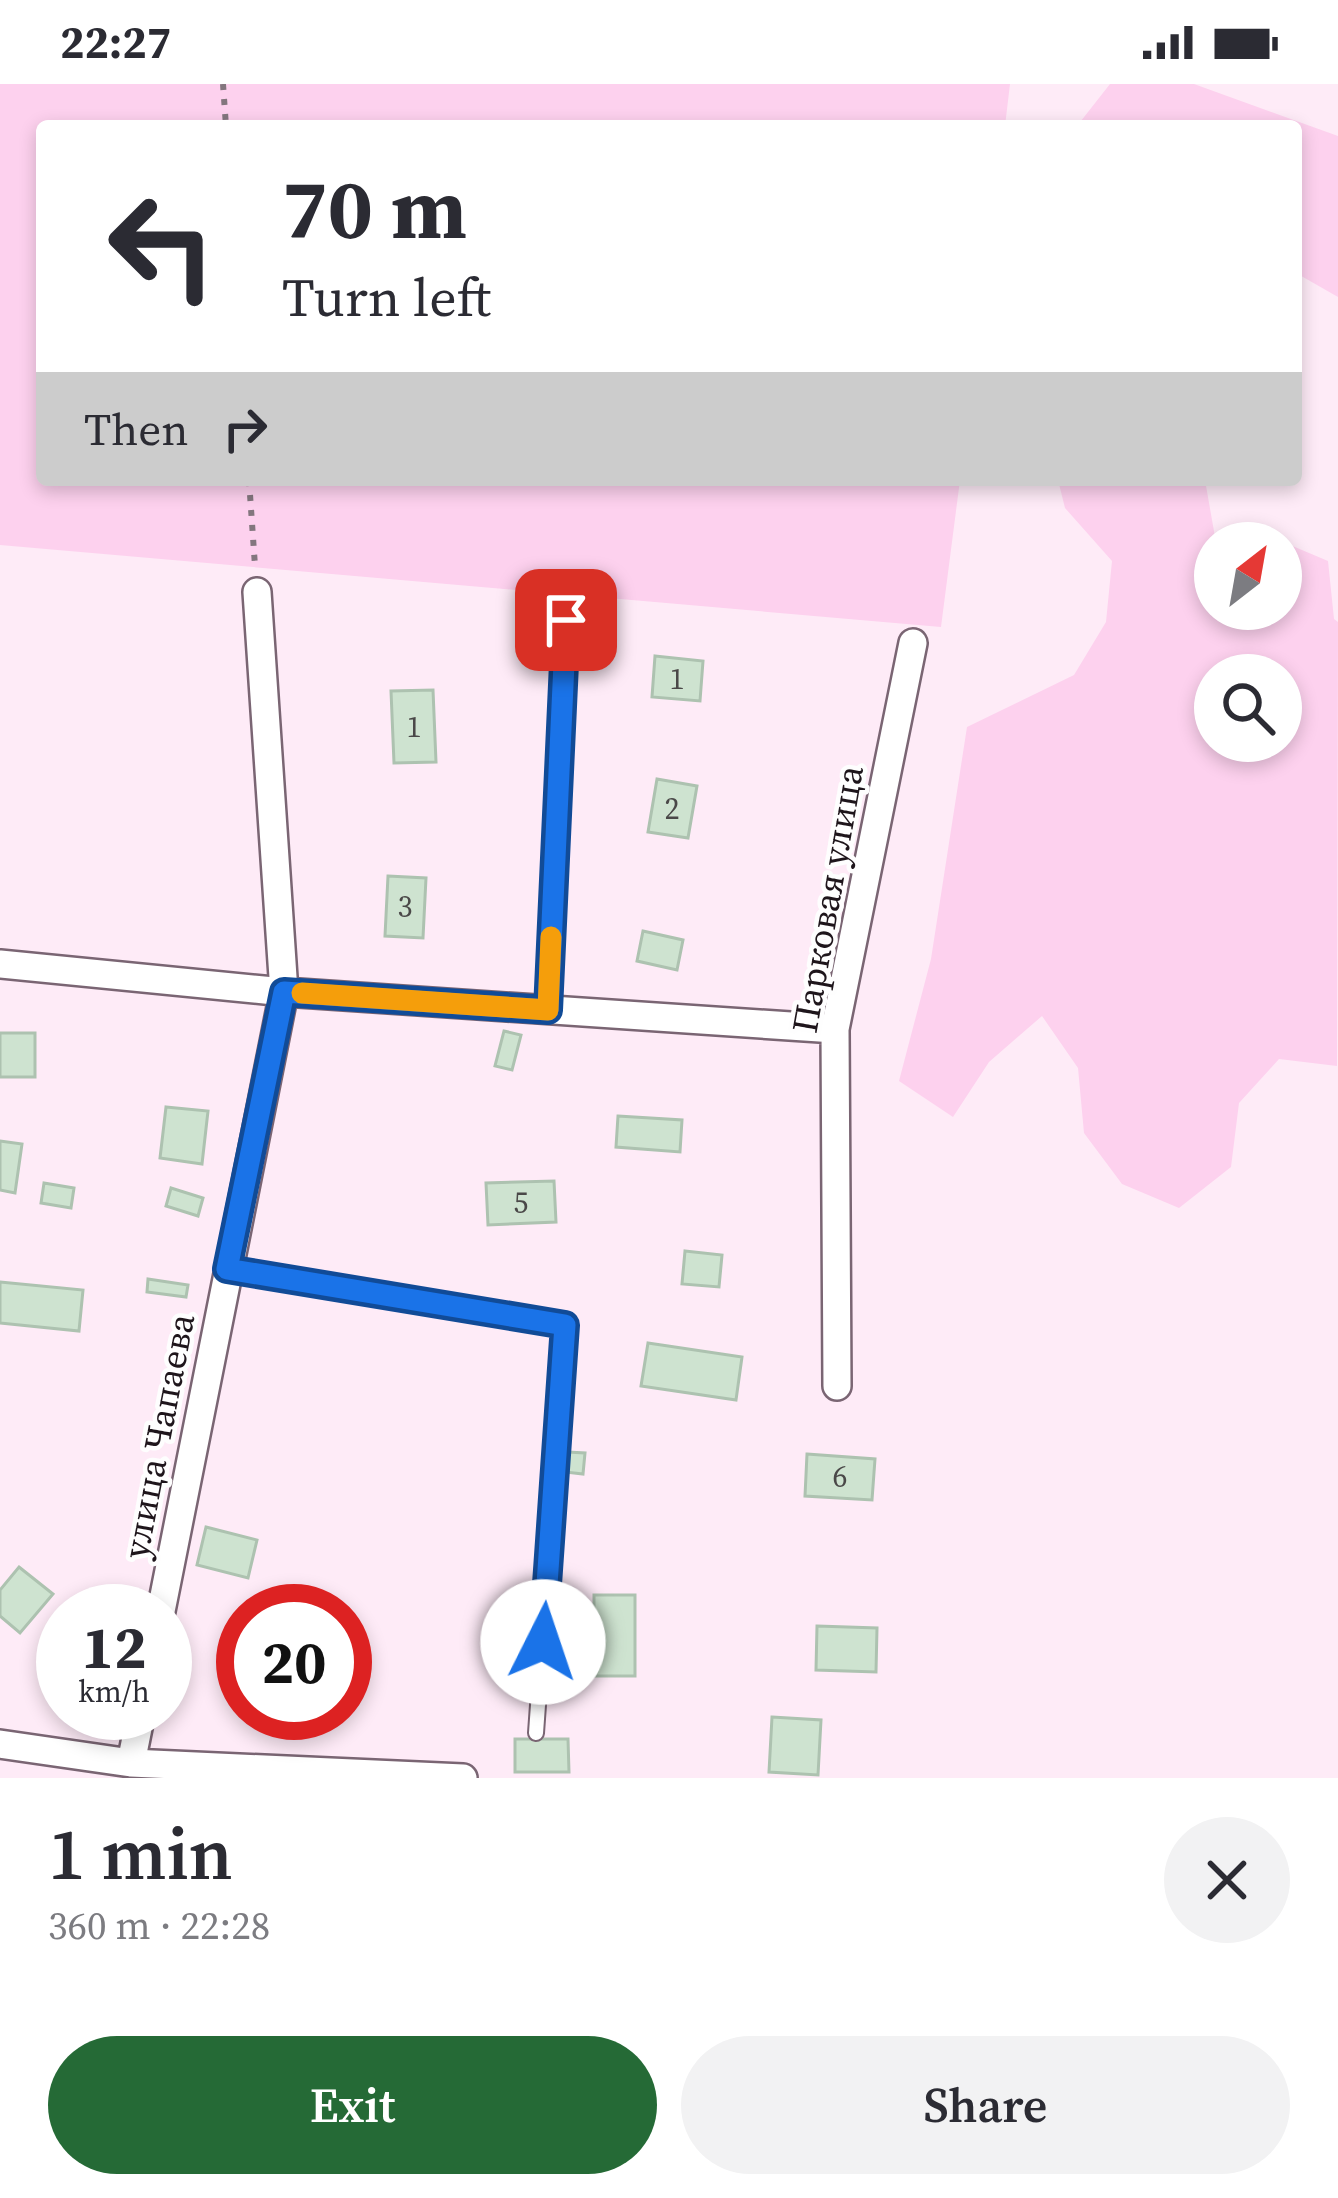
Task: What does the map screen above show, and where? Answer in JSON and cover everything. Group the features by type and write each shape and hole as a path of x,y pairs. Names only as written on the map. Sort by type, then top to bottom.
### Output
{"street":[{"name":"улица Чапаева","path":"165,1584 284,992 257,592"},
{"name":"Парковая улица","path":"837,1386 836,1029 913,643"},
{"path":"0,964 284,992 836,1029"},
{"path":"131,1763 136,1740"},
{"path":"0,1744 131,1763 463,1778"}],"lane":[{"path":"548,1010 566,620"},
{"path":"227,1269 565,1325 536,1733"}],"path":[{"path":"223,84 226,120"},
{"path":"250,486 257,592"}],"shaded area":[{"path":"0,84 1010,84 1006,120 36,120 36,486 959,486 941,627 0,545"},
{"path":"1110,84 1194,84 1294,120 1082,120"},
{"path":"1302,123 1338,136 1338,297 1302,276"},
{"path":"1060,486 1206,486 1212,522 1194,522 1194,630 1302,630 1302,550 1328,561 1338,622 1337,1066 1279,1059 1239,1103 1231,1167 1179,1208 1122,1184 1084,1133 1078,1068 1042,1016 989,1062 953,1117 899,1081 931,959 967,727 1074,675 1106,622 1112,561 1065,508"}],"building":[{"path":"655,656 703,661 700,701 652,697"},
{"path":"433,690 436,762 394,763 391,691"},
{"path":"657,779 697,786 688,838 648,832"},
{"path":"388,876 426,878 423,938 385,936"},
{"path":"643,931 683,940 677,970 637,961"},
{"path":"504,1031 521,1035 512,1070 495,1066"},
{"path":"0,1033 35,1033 35,1077 0,1077"},
{"path":"166,1107 208,1111 202,1164 160,1158"},
{"path":"618,1116 682,1120 680,1152 616,1147"},
{"path":"0,1141 22,1144 15,1193 0,1190"},
{"path":"554,1181 556,1222 488,1225 486,1183"},
{"path":"44,1183 74,1188 71,1208 41,1203"},
{"path":"171,1188 203,1198 198,1216 166,1206"},
{"path":"685,1251 722,1255 719,1287 682,1284"},
{"path":"148,1279 188,1285 186,1297 147,1292"},
{"path":"0,1282 83,1290 79,1331 0,1323"},
{"path":"648,1343 742,1357 736,1400 641,1386"},
{"path":"567,1452 585,1453 583,1474 565,1472"},
{"path":"807,1454 875,1459 872,1500 805,1496"},
{"path":"206,1527 257,1540 248,1578 197,1565"},
{"path":"19,1567 40,1584 36,1584 36,1614 20,1633 0,1616 0,1590"},
{"path":"594,1595 635,1595 635,1676 594,1676"},
{"path":"817,1626 877,1628 876,1672 816,1670"},
{"path":"772,1717 821,1720 818,1775 769,1772"},
{"path":"515,1739 568,1739 569,1772 515,1772"}],"slow traffic":[{"path":"302,993 548,1010 551,937"}],"route":[{"path":"543,1642 565,1325 227,1269 284,992 548,1010 566,620"}]}
